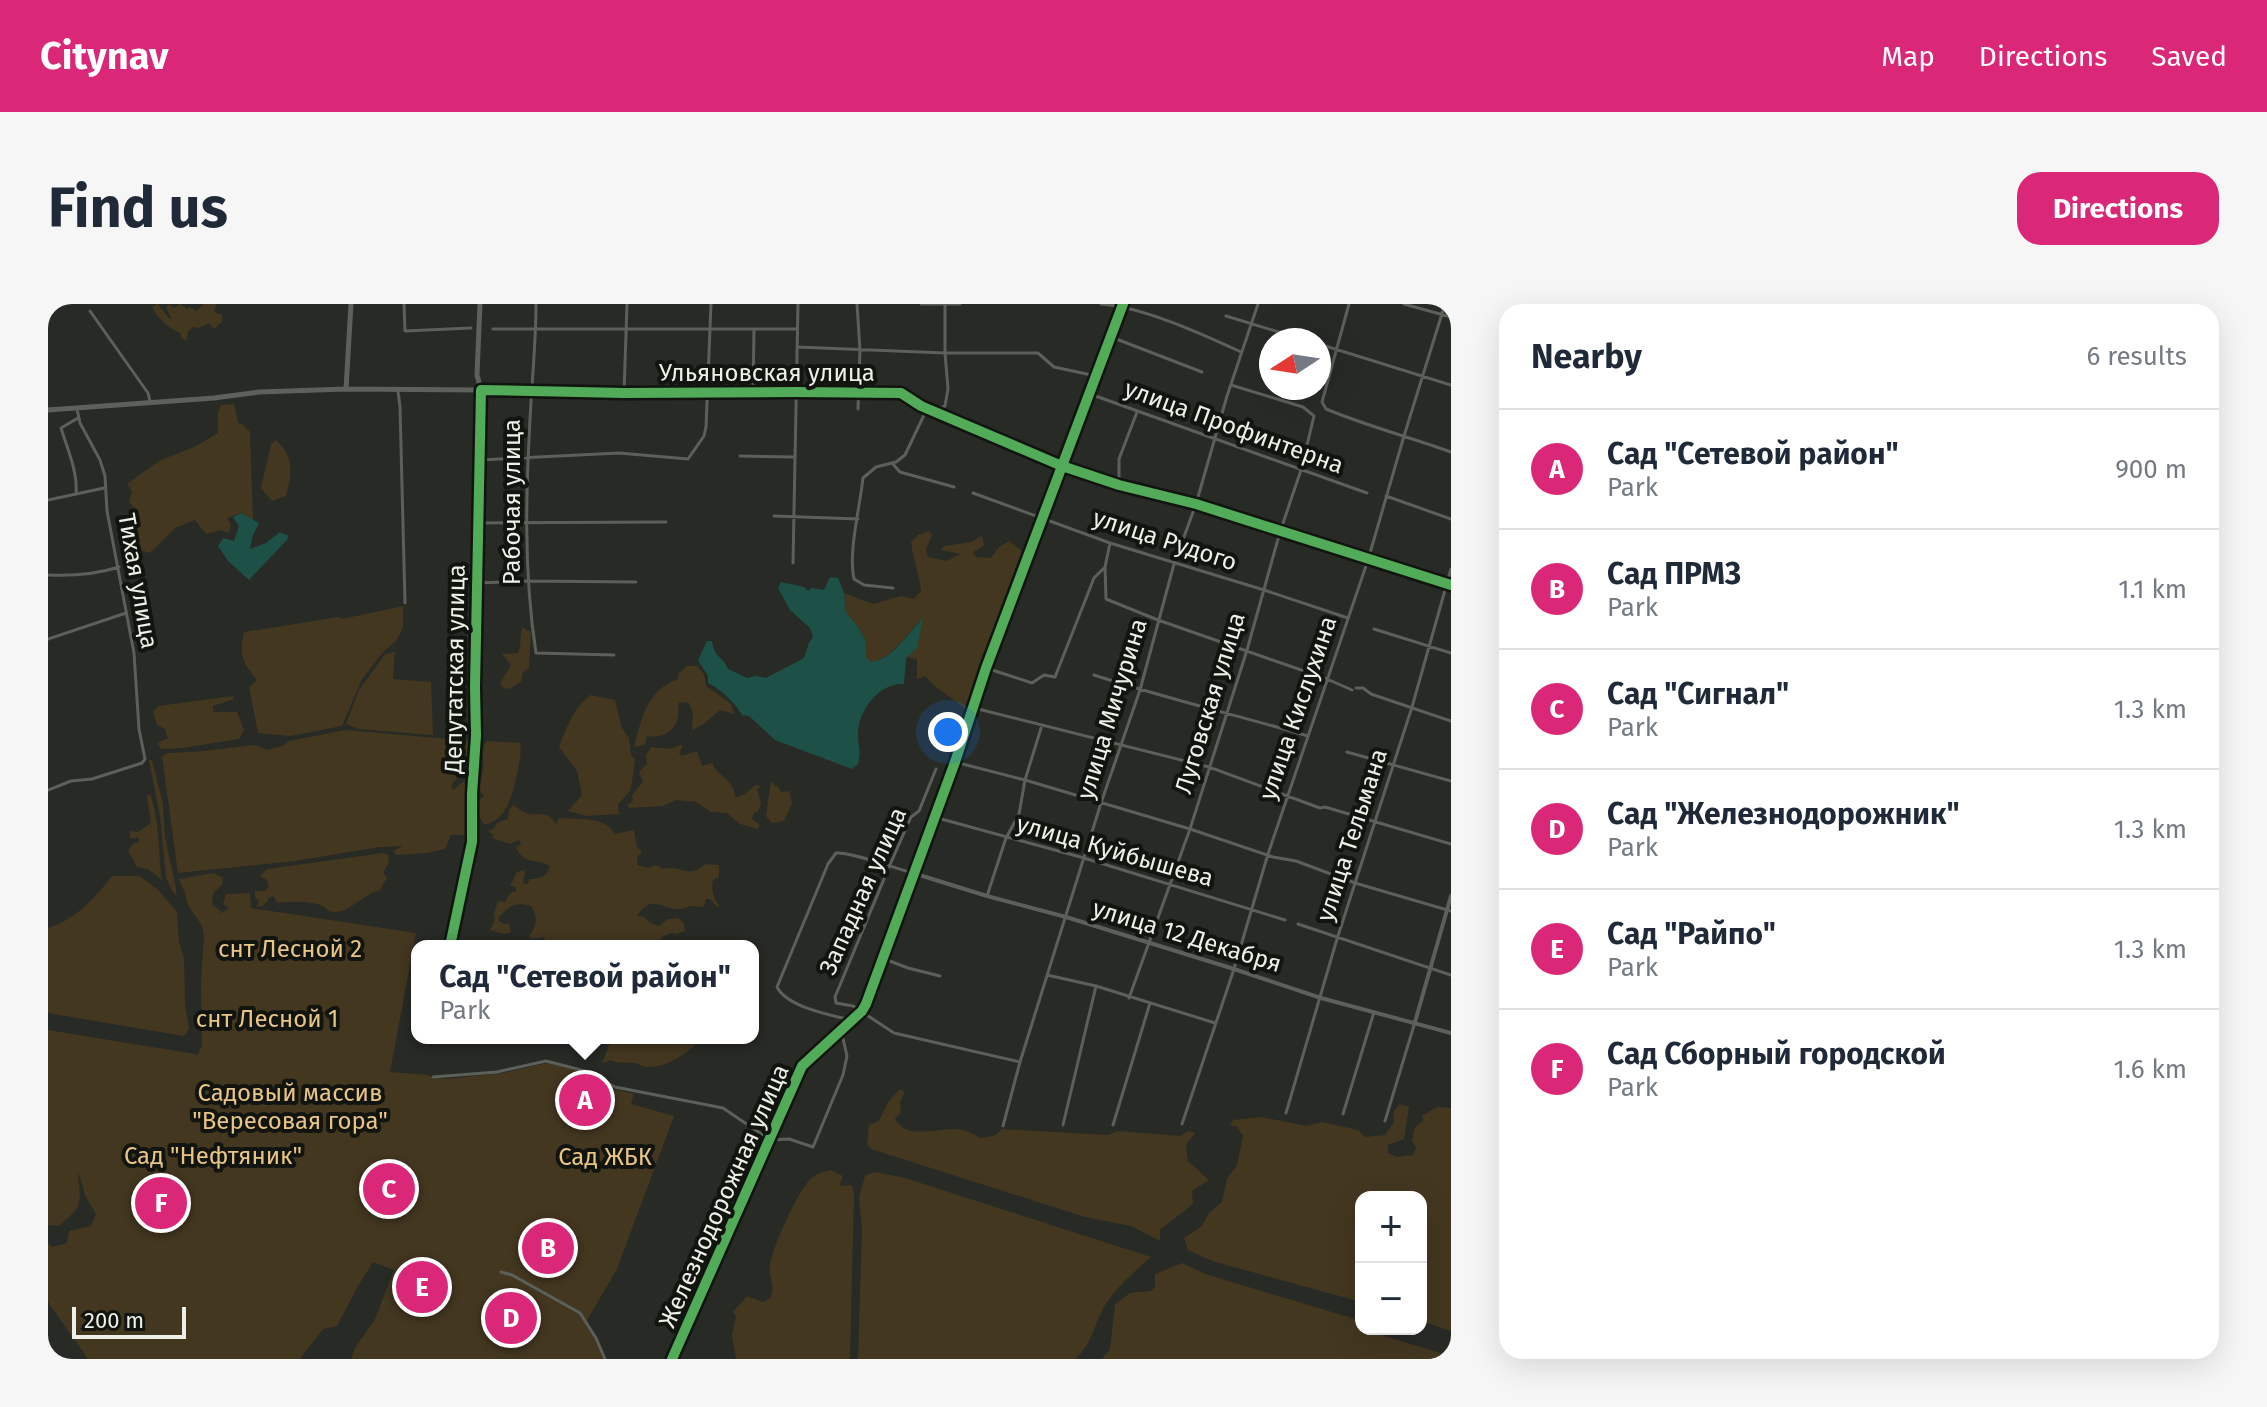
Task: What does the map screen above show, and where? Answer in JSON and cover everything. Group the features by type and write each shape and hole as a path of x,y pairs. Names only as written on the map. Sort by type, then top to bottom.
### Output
{"main road":[{"path":"346,389 351,304"},
{"name":"Депутатская улица","path":"480,304 477,375 481,390"},
{"path":"48,410 259,392 481,390"}],"street":[{"path":"404,304 405,331 471,328"},
{"name":"Рабочая улица","path":"536,304 526,523 527,581 536,653 614,655"},
{"path":"624,393 627,304"},
{"path":"480,460 619,453 688,459 706,432 711,304"},
{"path":"793,563 795,392 800,304"},
{"path":"857,304 860,350 858,409"},
{"path":"921,304 960,304"},
{"path":"893,588 864,585 854,579 852,571 863,478 876,467 905,455 924,415 945,406 948,389 945,304"},
{"path":"1101,304 1123,305 1242,352"},
{"name":"улица Мичурина","path":"1003,1126 1101,803 1140,690 1174,564 1196,504 1258,304"},
{"path":"1349,304 1322,402 1326,409 1451,452"},
{"path":"1404,304 1451,317"},
{"name":"улица Кислухина","path":"1182,1124 1287,796 1368,560 1445,304"},
{"path":"1020,1062 894,1033 862,1011 955,762 986,668 1123,305"},
{"path":"90,311 148,393 151,403"},
{"path":"1226,316 1265,328"},
{"path":"493,329 797,329"},
{"path":"753,392 754,329"},
{"path":"1111,337 1202,372"},
{"name":"улица Профинтерна","path":"797,347 1038,353 1054,367 1096,376"},
{"path":"1331,348 1451,385"},
{"path":"465,391 477,375"},
{"name":"Луговская улица","path":"1129,998 1190,829 1247,650 1314,416 1303,407 1231,385"},
{"path":"398,390 405,603"},
{"name":"Ульяновская улица","path":"481,390 901,393 921,406 1062,466 1119,485 1196,504 1448,584"},
{"name":"Депутатская улица","path":"451,940 472,842 481,390"},
{"name":"улица Профинтерна","path":"1090,394 1367,493"},
{"name":"Тихая улица","path":"48,790 71,781 92,779 142,763 145,759 139,729 134,653 104,488 105,476 78,418 77,409"},
{"path":"1119,485 1119,459 1137,411"},
{"path":"76,493 72,464 61,428 78,418"},
{"path":"740,456 795,457"},
{"path":"894,462 900,472 954,487"},
{"path":"48,500 104,488"},
{"name":"улица Рудого","path":"973,493 1110,543 1347,618"},
{"path":"1386,496 1451,519"},
{"path":"774,516 858,519"},
{"path":"478,523 666,522"},
{"path":"1110,543 1105,567 1106,599 1158,620 1354,689 1363,688 1371,694 1451,721"},
{"path":"48,575 62,576 119,567"},
{"path":"986,668 1032,683 1044,675 1055,677 1094,578 1105,567"},
{"name":"улица Тельмана","path":"1286,1113 1337,939 1395,764 1451,569"},
{"path":"477,583 636,582"},
{"path":"48,639 126,613"},
{"path":"1374,629 1451,653"},
{"path":"1094,675 1308,736"},
{"path":"974,708 1209,767 1320,808 1451,844"},
{"path":"987,896 1006,838 1019,814 1025,780 1042,724"},
{"path":"1347,752 1451,781"},
{"path":"955,762 1190,829 1449,910"},
{"name":"Западная улица","path":"862,1011 836,1003 835,997 911,817 919,811 936,769"},
{"name":"улица Куйбышева","path":"934,817 1084,858 1285,920"},
{"name":"Западная улица","path":"851,1020 815,1011 792,1001 779,993 777,987 828,864 836,853 889,867"},
{"path":"889,867 913,873"},
{"name":"улица 12 Декабря","path":"913,873 1066,917 1321,998 1451,1033"},
{"path":"1385,1121 1451,896"},
{"path":"1298,924 1451,975"},
{"path":"881,958 940,976"},
{"path":"1047,975 1096,986 1215,1023"},
{"path":"1063,1125 1096,986"},
{"path":"1113,1125 1150,1003"},
{"name":"Железнодорожная улица","path":"672,1359 802,1066 862,1011"},
{"path":"1343,1114 1374,1012"},
{"path":"433,1077 497,1072 546,1061 589,1072 615,1087 723,1108 770,1140 789,1139 813,1147 843,1075 847,1056 841,1030"},
{"path":"501,1272 512,1275 580,1313 605,1359"}],"green space":[{"path":"158,304 172,319 166,308 169,304 174,308 180,304 196,311 204,304 217,304 214,312 222,315 222,322 214,329 209,323 199,328 193,327 188,331 187,340 182,339 180,333 164,323 155,312 152,307"},
{"path":"234,404 238,423 250,432 253,521 241,513 227,518 231,525 229,533 221,530 206,534 195,520 175,528 150,553 137,549 133,522 137,511 129,502 132,492 127,484 159,461 218,433 221,405"},
{"path":"276,440 289,459 290,472 286,496 272,501 261,488 271,444"},
{"path":"929,531 932,535 926,549 928,557 947,561 960,554 941,550 944,546 971,542 982,536 984,546 973,552 976,557 991,558 999,547 1009,541 1022,551 965,709 925,676 917,679 917,659 906,657 917,647 922,619 892,651 871,662 866,658 866,641 846,612 844,593 873,604 901,596 914,599 921,591 911,542"},
{"path":"403,606 403,627 396,641 362,679 342,726 290,736 258,733 249,687 257,680 243,658 244,632 342,619"},
{"path":"523,627 531,631 529,668 523,672 521,682 510,689 504,688 500,683 511,665 502,654 518,653"},
{"path":"395,652 393,679 431,682 433,735 359,729 346,724 359,690 385,654"},
{"path":"687,666 697,666 704,674 706,686 731,704 734,714 720,710 692,730 693,713 689,703 679,702 677,721 668,733 647,736 645,745 634,747 647,706 659,690 678,679 679,673"},
{"path":"590,695 615,700 635,760 631,789 618,805 619,814 586,816 568,811 582,795 577,771 559,747 575,712"},
{"path":"233,696 234,699 213,706 213,712 237,712 244,730 239,739 161,749 157,743 168,738 165,729 157,725 153,712 158,706"},
{"path":"345,730 471,741 472,753 466,766 457,755 450,752 447,757 454,760 460,775 451,785 453,790 464,781 468,798 465,819 471,824 470,835 451,835 445,849 427,853 396,855 393,851 403,846 380,847 295,861 178,873 162,756 255,745 267,750 289,741"},
{"path":"486,741 520,743 521,751 508,805 499,817 484,825 479,815 480,799 484,796 480,788"},
{"path":"681,745 679,753 682,756 697,751 702,766 712,763 733,787 735,798 755,785 762,786 757,789 761,804 752,819 760,825 757,829 740,824 727,813 711,812 696,802 676,800 663,806 629,808 632,795 643,782 639,772 647,764 646,755 651,747 670,749"},
{"path":"149,760 152,760 163,804 165,837 176,894 166,878 160,816"},
{"path":"771,781 781,792 789,791 792,803 784,821 772,823 766,816"},
{"path":"150,794 157,826 162,880 148,869 137,867 128,850 139,842 139,838 130,838 130,831 138,832 151,823 147,796"},
{"path":"514,805 526,813 549,816 556,824 559,818 597,821 615,834 634,830 637,847 642,852 637,858 637,865 694,871 705,864 719,865 719,877 713,880 712,887 720,906 717,907 710,899 706,899 704,907 680,909 647,905 637,916 644,917 650,923 659,926 668,919 678,918 684,923 685,931 671,933 661,940 532,939 529,936 535,925 535,914 531,906 521,904 510,907 499,917 504,924 509,923 511,932 504,934 490,930 498,901 505,902 510,893 516,891 516,887 510,886 517,872 524,870 523,883 527,884 530,879 545,875 550,866 520,854 516,848 521,844 519,840 510,844 492,838 493,834 488,832 497,823 508,819 509,809"},
{"path":"383,853 388,855 389,863 383,872 387,878 380,890 346,909 334,912 313,903 278,903 273,896 263,906 257,907 259,901 255,891 266,891 269,886 267,880 260,876 267,869"},
{"name":"Садовый массив \"Вересовая гора\"","path":"214,873 223,878 222,885 213,893 212,905 221,911 220,914 229,908 223,904 226,894 250,893 251,908 416,933 415,940 411,940 411,960 390,1072 445,1079 503,1073 547,1063 588,1073 613,1089 634,1094 631,1104 674,1116 617,1269 586,1322 606,1359 351,1359 375,1319 394,1270 373,1262 337,1326 323,1329 300,1359 88,1359 48,1302 48,1243 52,1247 67,1243 69,1231 91,1226 96,1214 86,1197 78,1172 80,1197 77,1208 59,1226 48,1225 48,1030 197,1056 202,1046 204,937 202,926 188,905 179,879"},
{"path":"112,876 139,876 157,889 177,912 189,1029 184,1036 48,1013 48,928 67,920 84,907"},
{"path":"695,1044 670,1062 646,1067 611,1060 602,1063 609,1045"},
{"path":"900,1089 905,1092 900,1102 901,1112 895,1119 901,1126 917,1132 954,1129 981,1138 996,1135 1002,1129 1108,1135 1117,1131 1180,1136 1189,1131 1195,1133 1186,1145 1188,1161 1209,1180 1192,1191 1193,1204 1160,1230 1160,1241 1131,1226 1085,1217 871,1149 867,1144 869,1125 879,1121 888,1102"},
{"path":"1400,1104 1409,1107 1404,1139 1388,1145 1388,1153 1397,1157 1413,1155 1416,1148 1412,1140 1415,1127 1424,1120 1421,1116 1438,1107 1451,1108 1451,1331 1427,1323 1427,1191 1355,1191 1355,1300 1212,1261 1188,1250 1184,1238 1201,1227 1209,1213 1222,1202 1227,1179 1237,1165 1243,1136 1237,1127 1230,1125 1233,1120 1261,1117 1307,1126 1322,1122 1358,1130 1365,1137 1385,1135 1394,1122 1393,1112"},
{"path":"830,1170 843,1176 839,1186 851,1185 854,1193 850,1359 736,1359 732,1335 736,1317 733,1312 747,1296 763,1302 770,1298 771,1259 787,1219 807,1183 817,1174"},
{"path":"874,1172 905,1178 1151,1257 1108,1302 1089,1341 1076,1359 858,1359 862,1229 859,1197 865,1176"},
{"path":"1182,1263 1208,1275 1352,1318 1355,1320 1355,1335 1381,1335 1451,1356 1451,1359 1102,1359 1110,1349 1115,1304 1130,1293 1151,1291 1155,1287 1155,1274"}],"water":[{"path":"241,513 259,523 250,549 266,543 280,532 289,536 249,580 228,561 218,546 223,538 234,541 239,526 233,517"},
{"path":"830,577 838,578 844,593 846,612 866,641 866,657 871,662 893,651 923,618 917,648 906,658 904,684 886,688 865,709 858,728 858,764 852,769 775,740 749,716 742,715 727,696 708,683 708,676 698,660 707,641 712,641 728,669 747,678 766,678 804,658 813,637 810,628 790,610 778,588 781,582 804,587 808,591 812,588 824,590"}],"cycle path":[{"path":"672,1359 802,1066 866,1004 955,762 986,668 1123,304"},
{"path":"451,940 472,842 481,390 901,393 921,406 1062,466 1119,485 1196,504 1451,585"}],"place":[{"name":"Сад \"Сетевой район\"","path":"585,1100"},
{"name":"Сад \"Сигнал\"","path":"389,1189"},
{"name":"Сад Сборный городской","path":"161,1203"},
{"name":"Сад ПРМЗ","path":"548,1248"},
{"name":"Сад \"Райпо\"","path":"422,1287"},
{"name":"Сад \"Железнодорожник\"","path":"511,1318"}],"park label":[{"name":"снт Лесной 2","path":"290,949"},
{"name":"снт Лесной 1","path":"267,1019"},
{"name":"Сад \"Нефтяник\"","path":"213,1156"},
{"name":"Сад ЖБК","path":"605,1157"}]}
